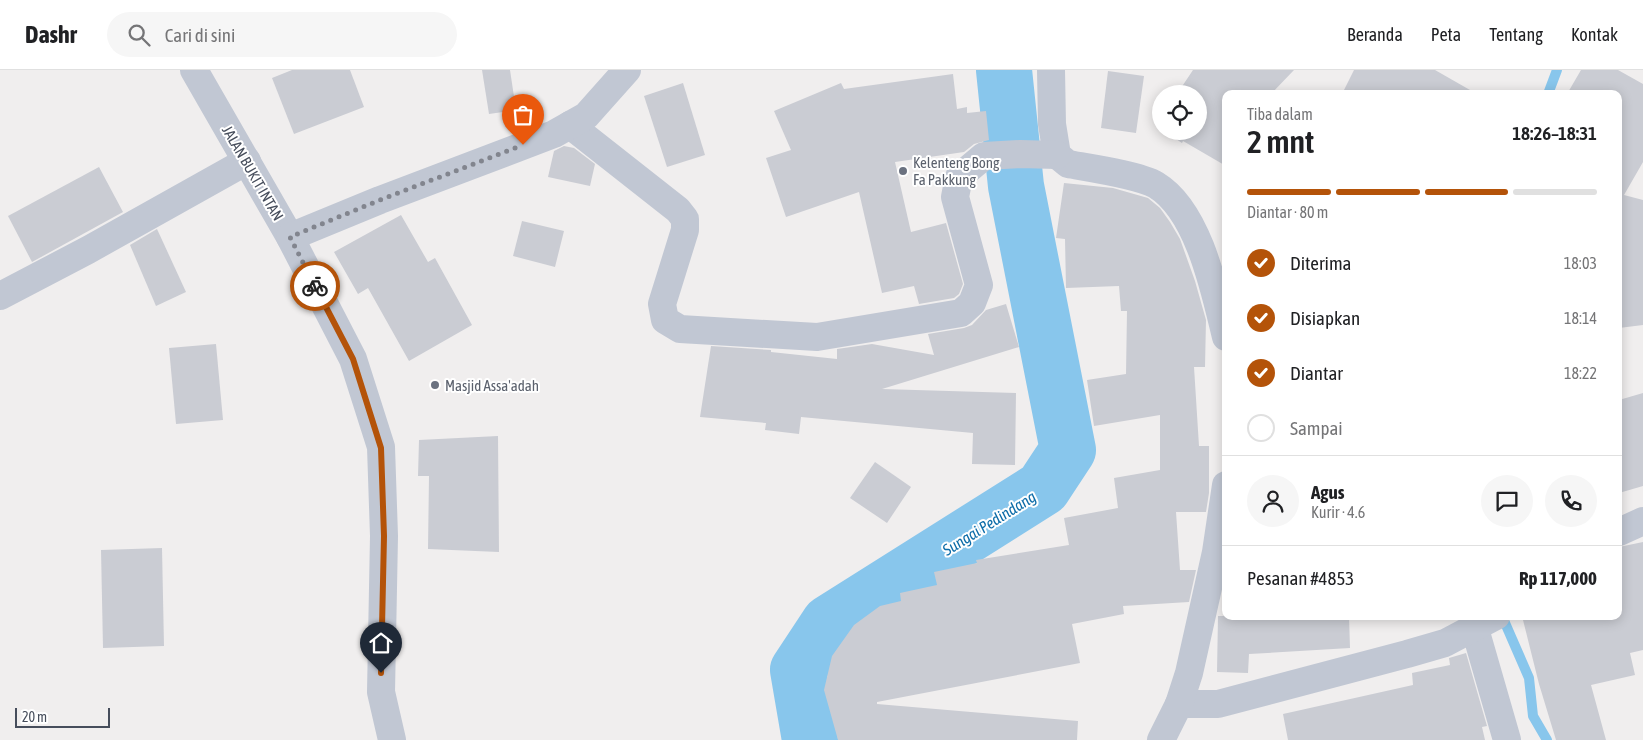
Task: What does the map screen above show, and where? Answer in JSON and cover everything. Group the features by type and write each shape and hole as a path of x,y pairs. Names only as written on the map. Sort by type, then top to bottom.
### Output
{"street":[{"name":"JALAN BUKIT INTAN","path":"194,70 290,237 353,359 381,448 384,536 381,692 392,740"},
{"path":"290,237 380,200 554,134 586,116 628,70"},
{"path":"1051,70 1052,124 1057,155"},
{"path":"570,125 678,210 685,219 685,230 662,304 665,320 680,329 817,337 961,313 972,303 979,285 955,197 958,177 984,156 1020,154 1057,155 1068,164 1155,184 1172,199 1197,236 1222,323"},
{"path":"0,296 88,250 246,161"},
{"path":"1161,740 1179,704 1189,673 1216,552 1222,512"},
{"path":"1622,531 1643,522"},
{"path":"1179,704 1218,704 1246,697 1445,643 1485,622 1507,740"}],"building":[{"path":"292,70 350,70 364,107 294,134 272,78"},
{"path":"482,70 510,70 516,110 489,114"},
{"path":"1193,70 1294,70 1275,90 1222,90 1222,164 1183,141 1182,143 1178,140 1207,140 1207,85 1183,85"},
{"path":"1354,70 1435,70 1470,90 1344,90"},
{"path":"1581,70 1618,70 1643,84 1643,162 1624,195 1643,200 1643,325 1622,328 1622,90 1569,90"},
{"path":"1108,71 1144,76 1136,133 1101,128"},
{"path":"953,74 957,109 967,107 967,113 986,111 989,140 974,144 964,152 895,162 911,232 946,223 963,284 959,294 954,298 919,304 914,286 882,293 859,192 786,217 766,158 791,150 774,111 841,83 844,89"},
{"path":"683,83 705,155 667,167 644,96"},
{"path":"564,146 574,148 595,164 590,186 548,177 554,151"},
{"path":"99,167 123,212 32,262 8,216"},
{"path":"1064,183 1113,188 1148,198 1160,208 1180,239 1195,281 1206,320 1205,367 1194,367 1199,446 1209,446 1209,493 1206,512 1176,512 1180,570 1196,570 1189,602 1123,606 1124,614 1072,624 1080,663 877,702 877,704 1078,721 1077,740 838,740 824,690 832,656 854,625 880,606 901,601 900,593 937,585 934,572 977,563 976,560 1069,545 1064,518 1118,508 1114,478 1160,470 1160,415 1094,426 1087,380 1126,374 1127,311 1121,311 1119,286 1066,288 1065,239 1056,238"},
{"path":"401,215 428,262 435,258 472,325 409,361 368,288 358,294 334,252"},
{"path":"522,221 564,231 555,267 513,256"},
{"path":"157,229 186,292 156,306 130,245"},
{"path":"1006,304 1019,347 882,389 1016,393 1015,465 972,464 973,433 801,417 799,434 765,430 766,423 700,417 711,346 771,350 771,352 837,359 837,349 872,344 934,355 928,334 972,325 986,310"},
{"path":"216,344 223,420 176,424 169,348"},
{"path":"1643,393 1643,486 1622,492 1622,399"},
{"path":"498,436 499,552 428,549 429,476 418,476 419,440"},
{"path":"875,462 911,487 887,523 850,498"},
{"path":"1643,542 1643,650 1630,653 1635,675 1591,685 1606,740 1556,740 1539,684 1523,620 1622,620 1622,546"},
{"path":"162,548 164,646 103,648 101,550"},
{"path":"1218,616 1222,616 1222,620 1349,620 1350,648 1249,654 1248,673 1217,672"},
{"path":"1466,653 1487,726 1482,727 1485,740 1288,740 1283,714 1413,685 1412,673 1450,665 1449,658"}],"waterway":[{"name":"Sungai Pedindang","path":"810,740 798,670 829,623 1043,488 1068,450 1016,186 1004,70"},
{"path":"1550,90 1557,70"},
{"path":"1504,620 1529,678 1533,716 1547,740"}],"way so far":[{"path":"315,286 290,237 523,145"}],"place":[{"name":"Kelenteng Bong Fa Pakkung","path":"903,171"},
{"name":"Masjid Assa'adah","path":"435,385"}],"route":[{"path":"315,286 353,359 381,448 384,536 381,673"}]}
